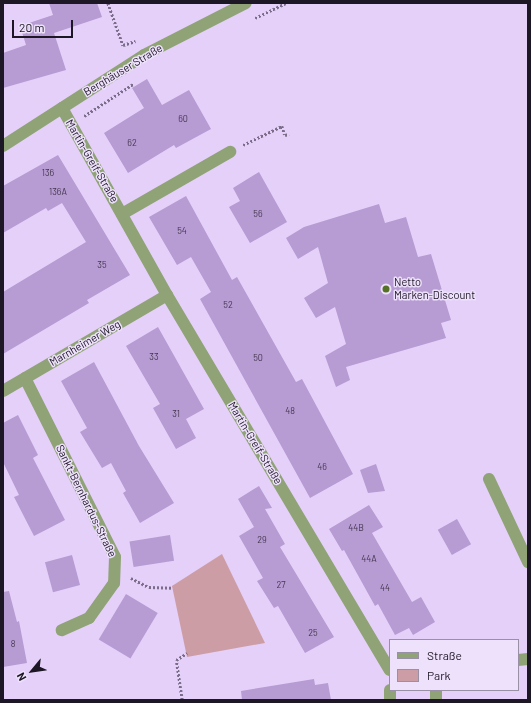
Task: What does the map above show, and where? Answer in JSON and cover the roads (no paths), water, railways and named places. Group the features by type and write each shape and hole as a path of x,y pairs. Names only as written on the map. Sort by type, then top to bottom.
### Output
{"street":[{"name":"Berghäuser Straße","path":"3,146 144,55 246,3"},
{"name":"Martin-Greif-Straße","path":"62,108 167,295 389,668"},
{"name":"Martin-Greif-Straße","path":"122,214 230,152"},
{"name":"Marnheimer Weg","path":"3,391 167,295"},
{"name":"Sankt-Bernhardus-Straße","path":"25,378 115,557 114,583 89,618 62,630"},
{"path":"489,479 525,548 528,562"}],"place":[{"name":"Netto Marken-Discount","path":"386,289"}]}
